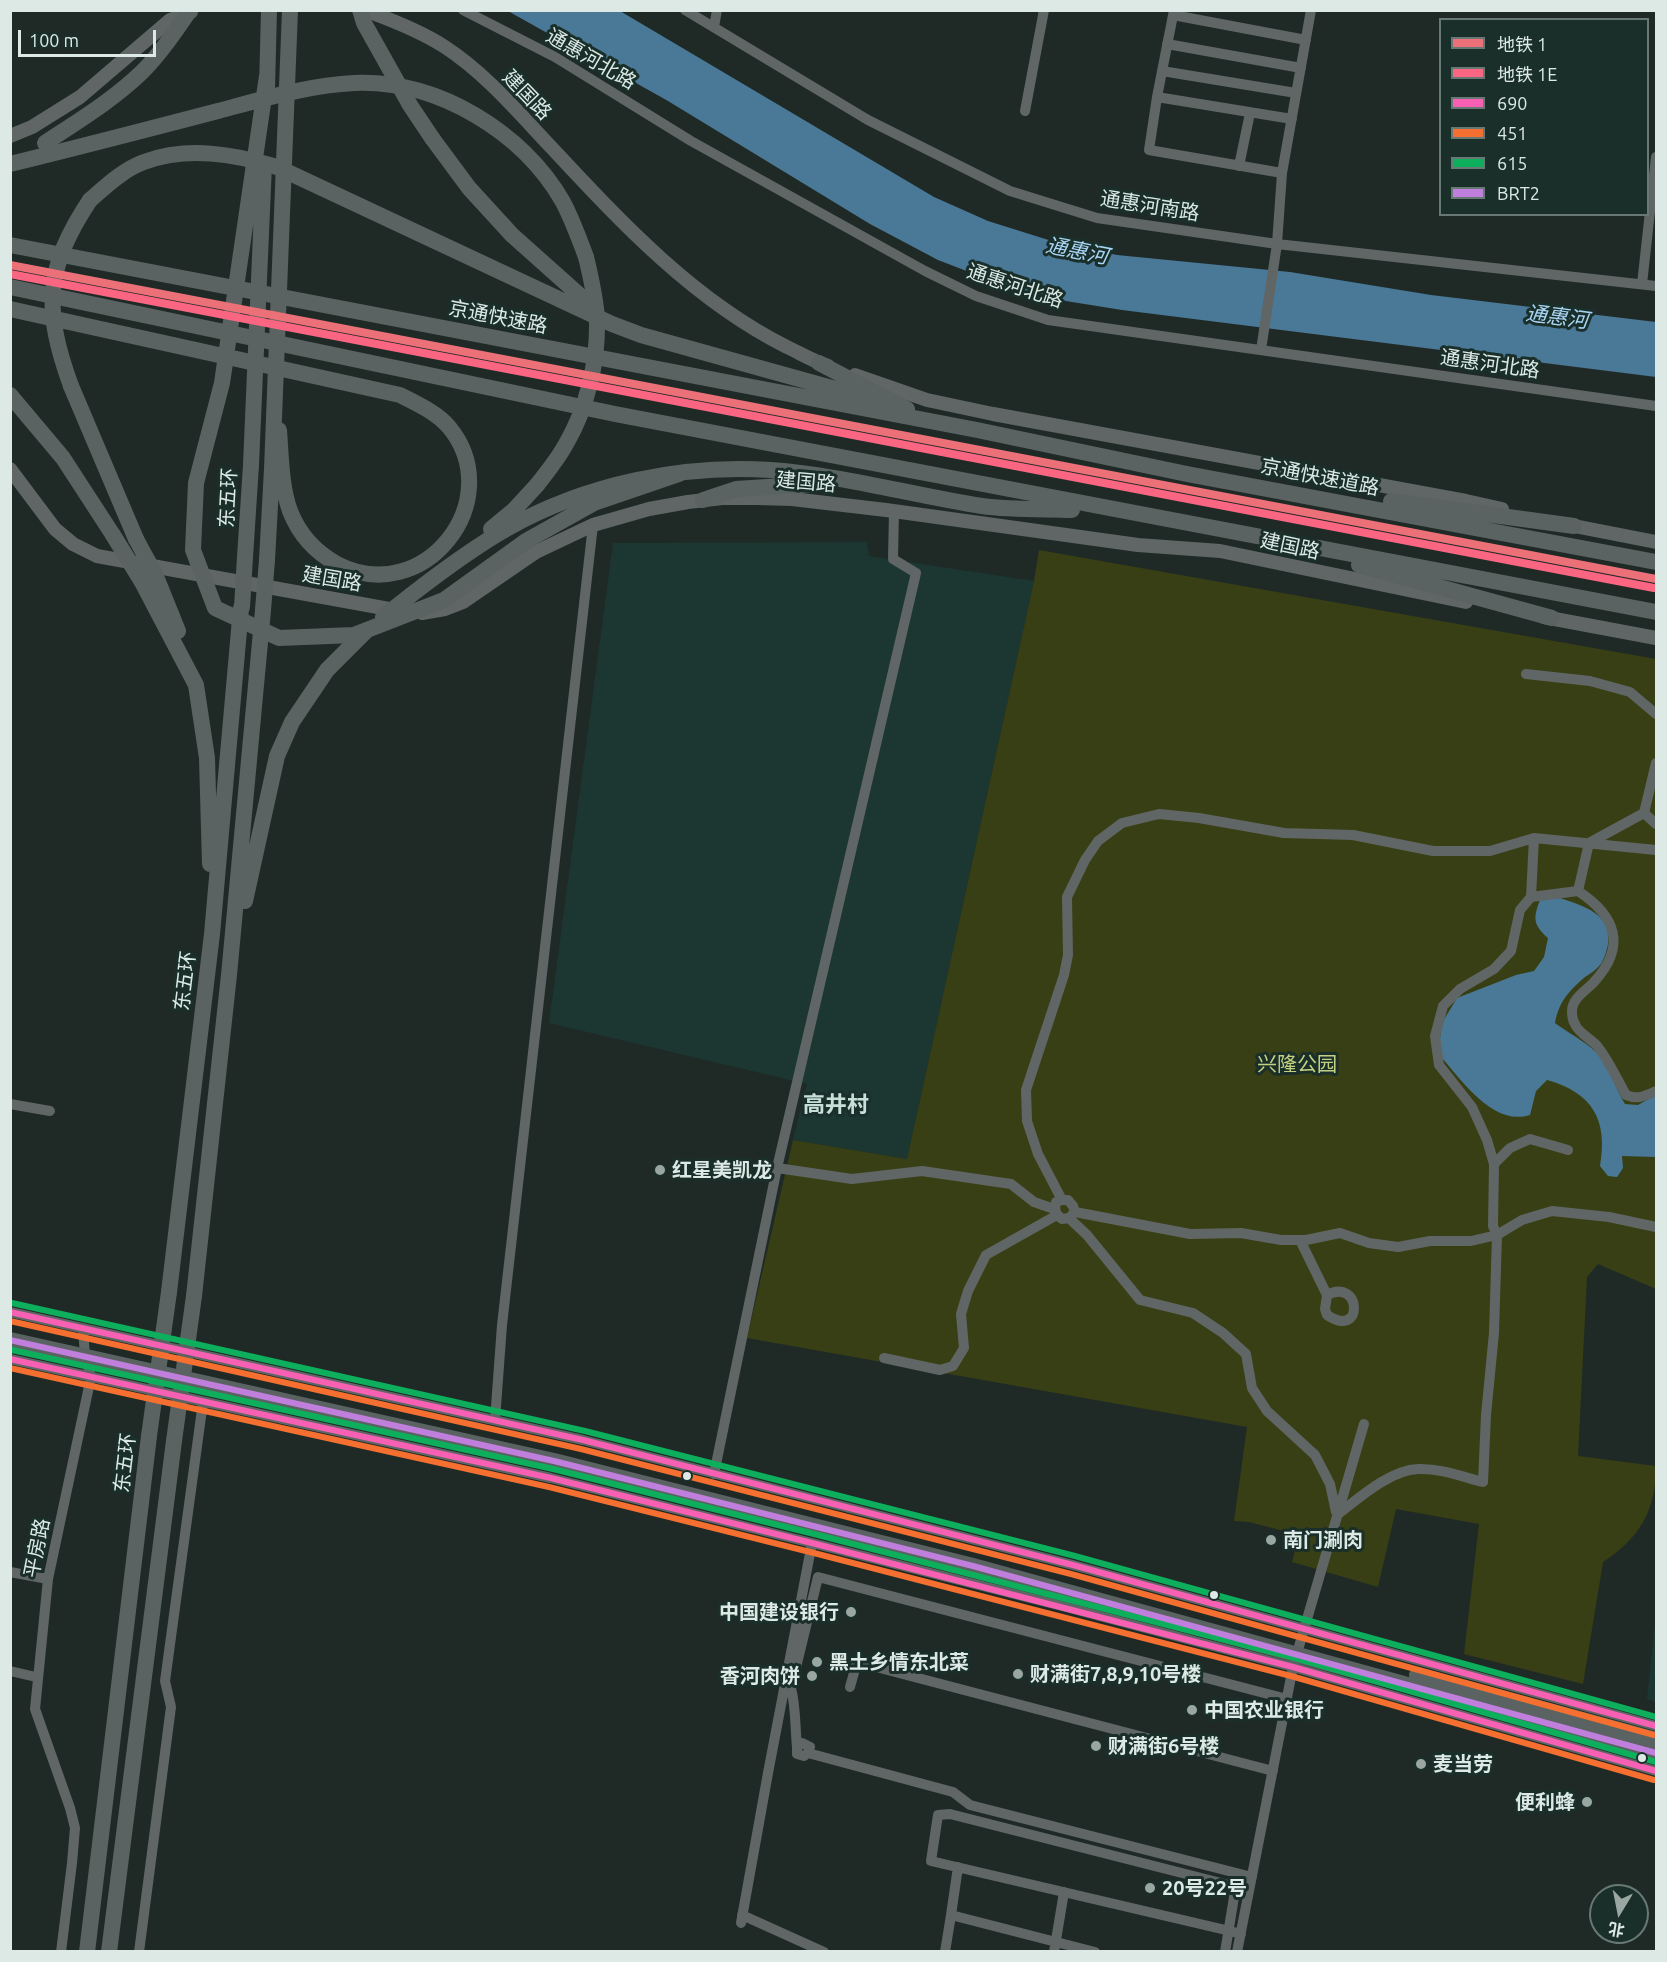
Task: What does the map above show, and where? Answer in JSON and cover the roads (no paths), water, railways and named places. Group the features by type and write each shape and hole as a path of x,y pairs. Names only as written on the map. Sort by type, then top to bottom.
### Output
{"highway":[{"path":"10,159 45,142 100,107 141,72 172,37 190,10"},
{"name":"东五环","path":"87,1952 212,934 242,607 251,465 269,10"},
{"path":"109,1952 194,1296 230,975 277,471 276,390 290,10"},
{"path":"360,10 364,22 404,95 469,188 512,235 612,324"},
{"path":"267,76 222,383 195,483 193,550 215,608 279,638 354,635 444,600 526,541 594,503 679,474"},
{"path":"10,164 300,90 357,83 386,85 414,90 443,100 491,125 511,140 545,176 563,202 586,257 594,290 597,321 595,350 589,388 580,416 567,444 537,485 514,510 452,564 366,631 327,670 292,722 277,756 230,975"},
{"path":"212,934 207,758 196,685 189,660 148,578 136,539 71,386 60,356 55,331 52,303 54,279 61,251 90,200 116,178 143,162 172,155 208,152 243,157 277,167 612,324 673,345 977,430"},
{"name":"京通快速路","path":"10,245 977,430"},
{"path":"10,287 615,414 1656,612"},
{"path":"10,309 400,395 427,409 448,426 462,448 468,470 468,492 464,511 456,530 446,544 430,558 412,569 391,575 370,575 347,569 328,559 313,547 300,531 290,510 277,471"},
{"path":"819,363 906,409"},
{"path":"10,395 63,458 113,536 148,578"},
{"name":"京通快速道路","path":"977,430 1187,474 1656,562"},
{"path":"452,564 508,528 573,498 646,478 728,470 771,470 819,476 984,506 1132,513"},
{"path":"1187,474 1574,526"},
{"path":"703,500 736,489 859,483"},
{"path":"1242,533 1552,618"},
{"path":"10,1330 85,1352"},
{"path":"10,1340 85,1352 556,1452 1091,1586 1656,1753"},
{"path":"1298,1648 1656,1740"}],"main road":[{"path":"10,136 32,127 80,97 170,20 195,10"},
{"name":"建国路","path":"366,10 398,23 444,47 489,83 603,203 664,262 716,304 766,336 819,363 927,400 1466,501 1656,542"},
{"name":"建国路","path":"10,469 56,529 73,544 97,556 427,614 463,602 536,552 593,525 649,509 703,500 757,498 792,499 1138,545 1220,551 1656,638"}],"street":[{"name":"通惠河北路","path":"463,10 555,57 691,141 925,271 976,296 1048,320 1261,345 1656,406"},
{"name":"通惠河南路","path":"685,10 868,120 1010,191 1097,218 1277,244 1656,286"},
{"path":"714,27 717,10"},
{"path":"1025,111 1044,10"},
{"path":"1261,345 1277,244 1282,173 1310,11"},
{"path":"1282,173 1149,150 1157,97 1173,13 1306,40"},
{"path":"1167,44 1300,68"},
{"path":"1162,70 1296,93"},
{"path":"1157,97 1292,119"},
{"path":"1239,166 1250,113"},
{"path":"1642,284 1656,157"},
{"path":"714,1474 777,1168 916,573 893,559 894,512"},
{"path":"495,1420 502,1325 593,525"},
{"path":"1526,674 1590,681 1630,692 1656,714"},
{"path":"1578,891 1589,843 1644,813 1656,763"},
{"path":"1644,813 1656,824"},
{"path":"1062,1200 1038,1154 1027,1121 1026,1090 1064,975 1068,955 1067,897 1085,860 1098,841 1122,823 1159,814 1199,818 1284,833 1353,835 1433,851 1490,850 1534,838 1656,850"},
{"path":"1337,1515 1373,1488 1396,1475 1416,1469 1432,1470 1483,1482 1486,1415 1494,1333 1497,1235 1493,1226 1494,1164 1487,1140 1472,1107 1439,1065 1435,1036 1443,1006 1460,989 1494,969 1510,951 1520,910 1531,897 1534,838"},
{"path":"1531,897 1578,891 1589,898 1606,916 1615,942 1610,962 1577,998 1572,1008 1575,1026 1597,1046 1626,1095 1633,1098 1644,1097 1656,1091"},
{"path":"10,1104 50,1111"},
{"path":"1494,1164 1510,1148 1530,1139 1568,1150"},
{"path":"777,1168 852,1179 922,1171 1011,1184 1034,1202 1056,1212 1062,1219 1072,1215 1190,1234 1241,1233 1281,1240 1300,1240 1340,1233 1369,1243 1398,1247 1430,1241 1471,1241 1497,1235 1522,1220 1552,1210 1610,1217 1656,1227"},
{"path":"1056,1212 1056,1202 1068,1200 1073,1206 1072,1215 1140,1300 1193,1313 1223,1333 1246,1354 1252,1388 1267,1411 1315,1455 1330,1484 1337,1515"},
{"path":"884,1358 940,1370 953,1366 964,1348 961,1314 968,1291 986,1255 1056,1212"},
{"path":"1300,1240 1327,1295"},
{"path":"10,1312 583,1440 1072,1565 1298,1648 1656,1771"},
{"name":"平房路","path":"61,1952 75,1828 35,1708 36,1677 48,1579 90,1377 83,1328"},
{"path":"10,1359 551,1478 1062,1606 1298,1648 1656,1726"},
{"path":"138,1952 171,1707 165,1681 203,1402"},
{"path":"1225,1952 1235,1933 1252,1877 1298,1648 1364,1424"},
{"path":"812,1543 742,1919 824,1952"},
{"path":"10,1572 48,1579"},
{"path":"1252,1877 970,1805 952,1792 808,1753 804,1756 797,1754 795,1703 791,1688 818,1577 1287,1700"},
{"path":"850,1687 857,1662 1273,1771"},
{"path":"10,1671 36,1677"},
{"path":"1235,1933 931,1861 938,1815 950,1815 1229,1885 1235,1891 1237,1952"},
{"path":"945,1952 958,1867"},
{"path":"1055,1947 1064,1892"},
{"path":"951,1916 1055,1947 1095,1952"}],"water":[{"name":"通惠河","path":"508,11 620,11 934,197 988,221 1058,243 1117,255 1290,272 1431,295 1656,322 1656,377 1122,310 1047,298 995,282 938,260 870,224 668,101"},
{"path":"1560,898 1586,908 1601,918 1608,933 1608,944 1600,965 1579,982 1566,997 1559,1008 1555,1023 1586,1044 1604,1062 1625,1104 1638,1105 1656,1095 1656,1157 1622,1156 1623,1168 1617,1177 1608,1176 1600,1166 1602,1135 1599,1122 1594,1111 1576,1092 1547,1080 1536,1091 1530,1115 1516,1117 1503,1114 1478,1098 1438,1053 1442,1023 1457,998 1516,975 1534,971 1544,957 1548,938 1539,929 1536,921 1540,900"}],"metro line":[{"name":"1","path":"10,265 1656,579"},
{"name":"1E","path":"10,274 1654,588"}],"place":[{"name":"红星美凯龙","path":"660,1170"},
{"name":"南门涮肉","path":"1271,1540"},
{"name":"中国建设银行","path":"851,1612"},
{"name":"黑土乡情东北菜","path":"817,1662"},
{"name":"财满街7,8,9,10号楼","path":"1018,1674"},
{"name":"香河肉饼","path":"812,1676"},
{"name":"中国农业银行","path":"1192,1710"},
{"name":"财满街6号楼","path":"1096,1746"},
{"name":"麦当劳","path":"1421,1764"},
{"name":"便利蜂","path":"1587,1802"},
{"name":"20号22号","path":"1150,1888"}],"district":[{"name":"高井村","path":"836,1105"}],"park label":[{"name":"兴隆公园","path":"1297,1064"}]}
